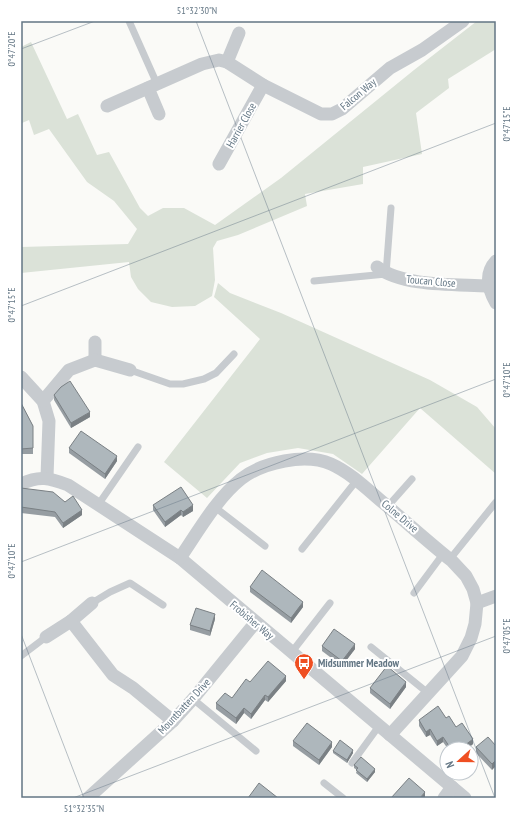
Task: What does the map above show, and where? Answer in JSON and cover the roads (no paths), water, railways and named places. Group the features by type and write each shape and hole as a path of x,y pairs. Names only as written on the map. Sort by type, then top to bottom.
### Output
{"street":[{"name":"Falcon Way","path":"227,62 263,85 321,114 332,114 342,109 390,68 422,50 447,26 463,21"},
{"path":"107,106 202,64 219,60 227,62 239,33"},
{"name":"Harrier Close","path":"219,164 263,85"},
{"path":"152,86 159,114"},
{"path":"496,261 491,266 488,286 496,302"},
{"name":"Toucan Close","path":"381,270 404,280 488,286"},
{"path":"95,342 95,360"},
{"path":"43,401 69,370 95,360 130,370"},
{"path":"21,377 43,401 49,420 47,477 28,480 21,484"},
{"name":"Colne Drive","path":"180,558 229,490 242,478 276,462 296,459 330,464 357,480 388,506 446,556 466,576 473,589 477,603 475,624 471,638 462,656 390,735"},
{"name":"Frobisher Way","path":"47,477 68,485 180,558 255,623 465,798"},
{"path":"477,603 496,596"},
{"path":"46,637 71,621 92,604"},
{"path":"71,621 113,675 133,688 173,721"},
{"name":"Mountbatten Drive","path":"88,798 173,721 194,699 255,623"},
{"path":"444,798 452,787"}],"lane":[{"path":"129,21 152,86"},
{"path":"314,281 381,270 391,208"},
{"path":"130,370 170,384 183,384 204,380 216,373 234,354"},
{"path":"98,505 138,447"},
{"path":"388,506 412,479"},
{"path":"302,549 357,480"},
{"path":"414,593 496,502"},
{"path":"216,508 265,546"},
{"path":"92,604 110,592 130,583 164,605"},
{"path":"291,653 330,603"},
{"path":"21,656 46,637"},
{"path":"371,647 428,694"},
{"path":"194,699 256,751"},
{"path":"352,763 379,726"},
{"path":"324,783 343,798"}],"place":[{"name":"Midsummer Meadow","path":"304,680"}]}
